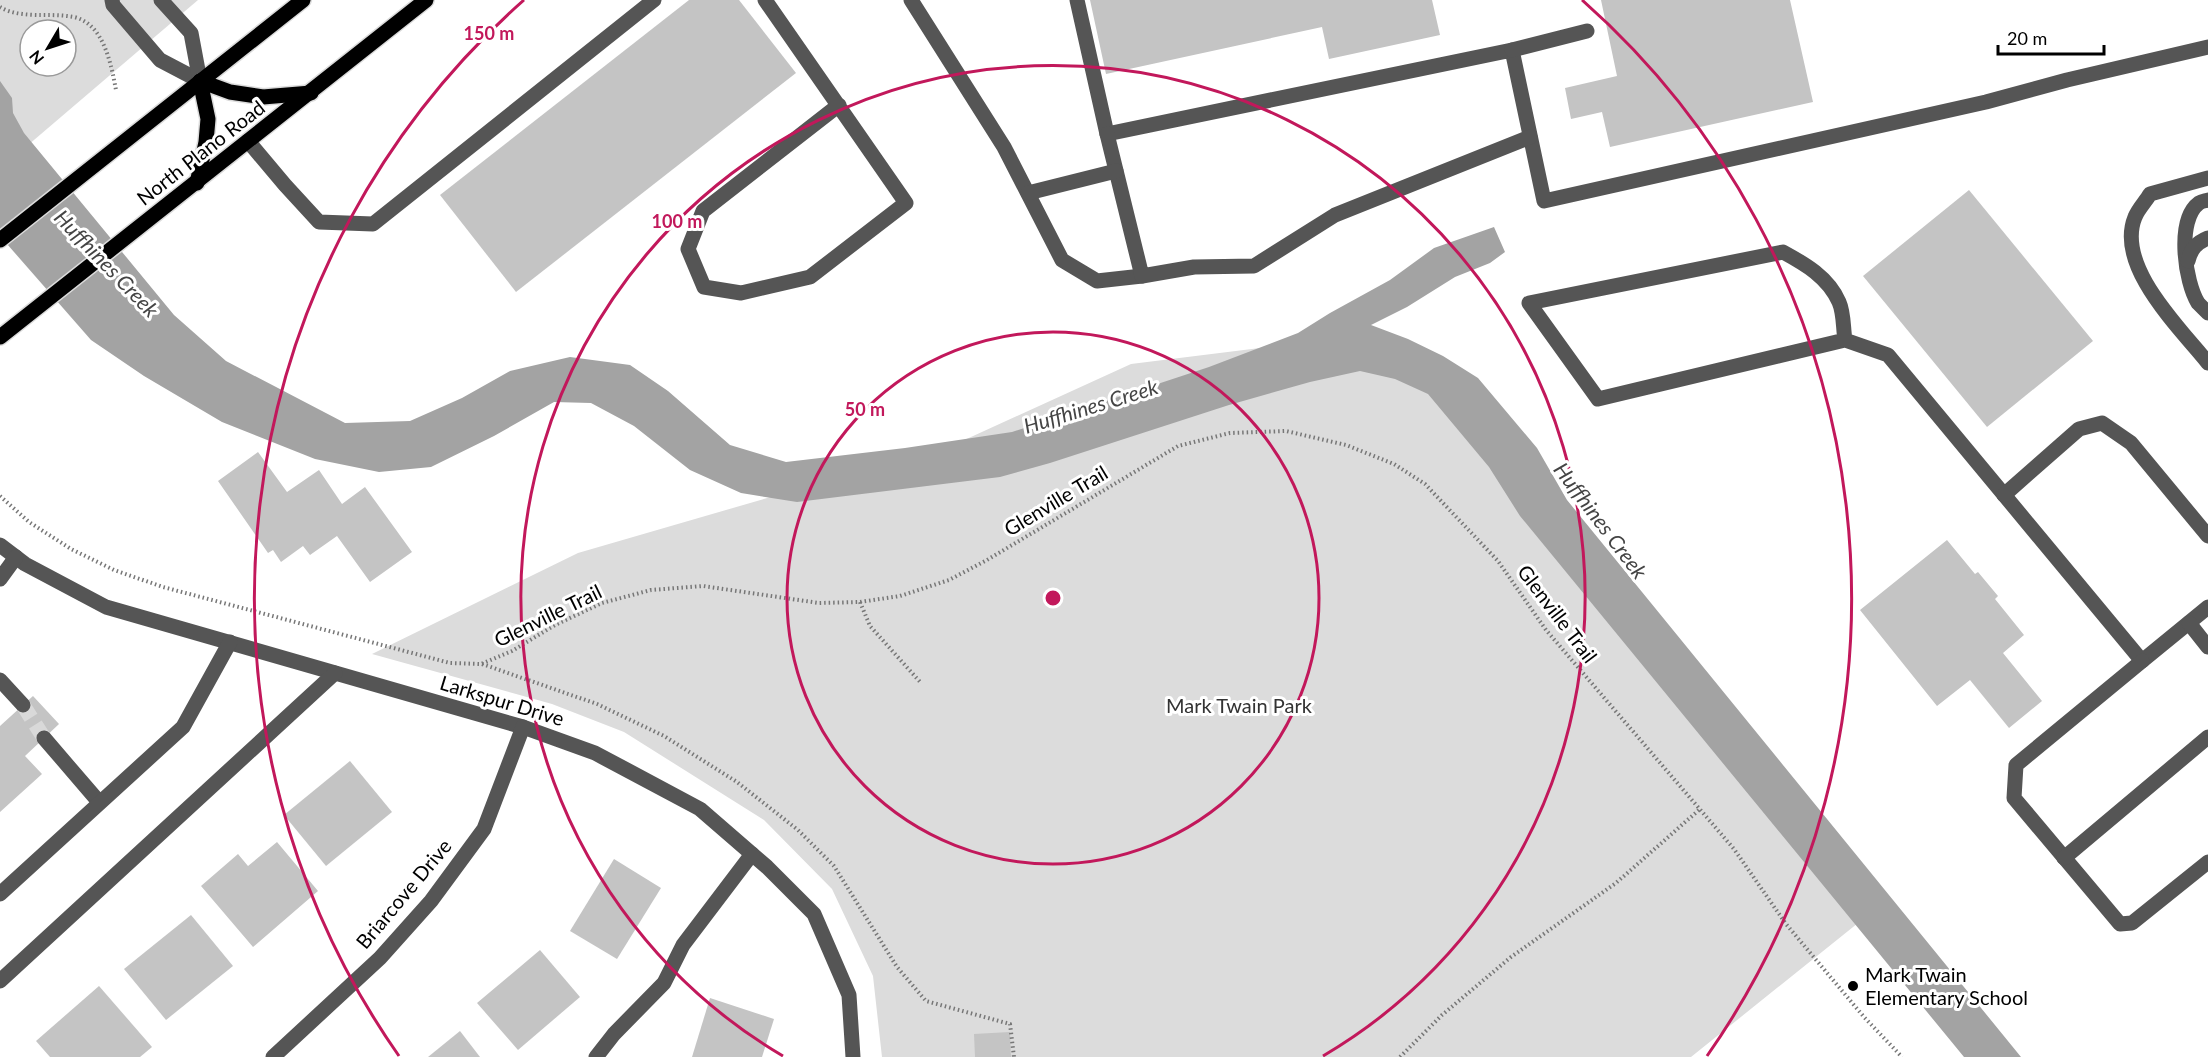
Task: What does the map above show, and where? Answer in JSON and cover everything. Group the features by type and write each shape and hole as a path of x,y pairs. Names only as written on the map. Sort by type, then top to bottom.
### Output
{"main road":[{"path":"0,240 303,0"},
{"name":"North Plano Road","path":"0,337 426,0"},
{"path":"200,81 230,92 263,97 311,93"},
{"path":"197,183 206,142 208,119 200,81"}],"street":[{"path":"112,0 113,5 160,60 200,81"},
{"path":"161,0 191,33 200,81"},
{"path":"248,141 319,222 373,224 654,0"},
{"path":"765,0 839,105 906,203 810,277 741,293 704,287 688,249 703,211 839,105"},
{"path":"910,0 1004,147 1062,260 1097,281 1194,267 1254,266 1335,215 1530,137"},
{"path":"1077,0 1142,276"},
{"path":"1107,134 1512,50 1587,31"},
{"path":"1512,50 1544,201 1986,102 2067,80 2208,47"},
{"path":"1028,193 1116,171"},
{"path":"2207,361 2144,283 2135,261 2132,234 2135,217 2150,194 2208,178"},
{"path":"2208,200 2199,203 2185,229 2186,268 2198,302 2208,313"},
{"path":"2186,268 2191,250 2208,238"},
{"path":"1845,340 1840,303 1827,282 1807,265 1783,252 1529,303 1598,399 1845,340 1888,355 2142,661"},
{"path":"2004,495 2079,429 2102,423 2131,443 2208,536"},
{"name":"Larkspur Drive","path":"0,545 25,564 106,606 523,727 595,753 700,808 814,914 849,995 853,1057"},
{"path":"0,579 16,557"},
{"path":"2208,607 2016,765 2014,798 2120,924 2132,923 2208,862"},
{"path":"2189,623 2208,647"},
{"path":"0,894 183,727 230,642"},
{"path":"0,981 335,673"},
{"path":"0,680 23,705"},
{"name":"Briarcove Drive","path":"273,1057 380,958 431,901 484,829 523,727"},
{"path":"2064,858 2208,737"},
{"path":"44,738 99,802"},
{"path":"596,1057 614,1034 664,983 683,945 752,855"}],"path":[{"path":"0,7 31,15 76,18 92,28 102,42 111,62 116,90"},
{"name":"Glenville Trail","path":"0,496 29,522 71,549 114,570 163,587 450,663 481,664 512,651 555,625 602,603 651,590 703,586 819,603 860,602 900,596 949,580 987,560 1178,446 1230,433 1286,431 1346,445 1394,464 1425,484 1498,561 1546,630 1734,849 1786,924 1864,1017 1902,1057"},
{"path":"860,602 870,626 921,683"},
{"path":"481,664 597,704 664,736 737,782 798,830 834,866 897,967 926,1001 1010,1024 1014,1057"},
{"path":"1400,1057 1442,1015 1511,957 1616,883 1700,809"}],"green space":[{"path":"0,0 198,0 0,169"},
{"name":"Mark Twain Park","path":"1389,332 1868,915 1691,1057 882,1057 873,976 832,889 764,820 624,732 552,704 372,654 578,553 960,442 1131,364"}],"water":[{"name":"Huffhines Creek","path":"0,81 12,98 13,113 24,133 174,315 226,361 345,423 410,421 462,398 510,371 570,357 630,365 668,391 730,445 786,462 1012,432 1209,367 1298,333 1390,280 1434,248 1494,227 1505,252 1490,263 1455,277 1407,307 1371,325 1443,356 1478,378 1537,448 1567,500 2021,1057 1964,1057 1520,516 1489,467 1428,394 1395,379 1360,371 1310,382 1229,405 1000,477 797,502 741,493 690,470 634,426 591,403 554,402 494,436 431,467 379,472 315,459 222,422 144,376 91,340 0,236"}],"building":[{"path":"689,0 739,0 796,73 516,292 440,195"},
{"path":"1090,0 1432,0 1440,35 1329,59 1322,27 1106,74"},
{"path":"1601,0 1790,0 1813,102 1610,147 1602,112 1571,119 1565,88 1617,76"},
{"path":"1969,190 2093,341 1987,427 1863,276"},
{"path":"258,452 287,492 319,470 342,504 365,487 412,552 370,582 337,536 310,555 303,546 281,562 273,550 268,553 218,481"},
{"path":"1947,540 1975,574 1978,572 1998,596 1995,599 2024,635 2003,653 2042,701 2009,728 1970,680 1937,706 1860,610"},
{"path":"33,696 59,724 25,756 42,774 0,812 0,726"},
{"path":"350,761 392,812 326,866 284,815"},
{"path":"277,842 318,891 253,947 201,886 238,854 248,866"},
{"path":"614,859 661,888 617,959 570,931"},
{"path":"191,915 233,966 166,1020 124,969"},
{"path":"540,950 580,997 518,1050 477,1003"},
{"path":"99,986 152,1047 140,1057 50,1057 36,1041"},
{"path":"710,998 774,1019 762,1057 692,1057"},
{"path":"460,1031 480,1057 428,1057"},
{"path":"1010,1032 1011,1057 975,1057 974,1034"}],"tunnel":[{"path":"23,705 44,738"}],"place":[{"name":"Mark Twain Elementary School","path":"1853,986"}]}
